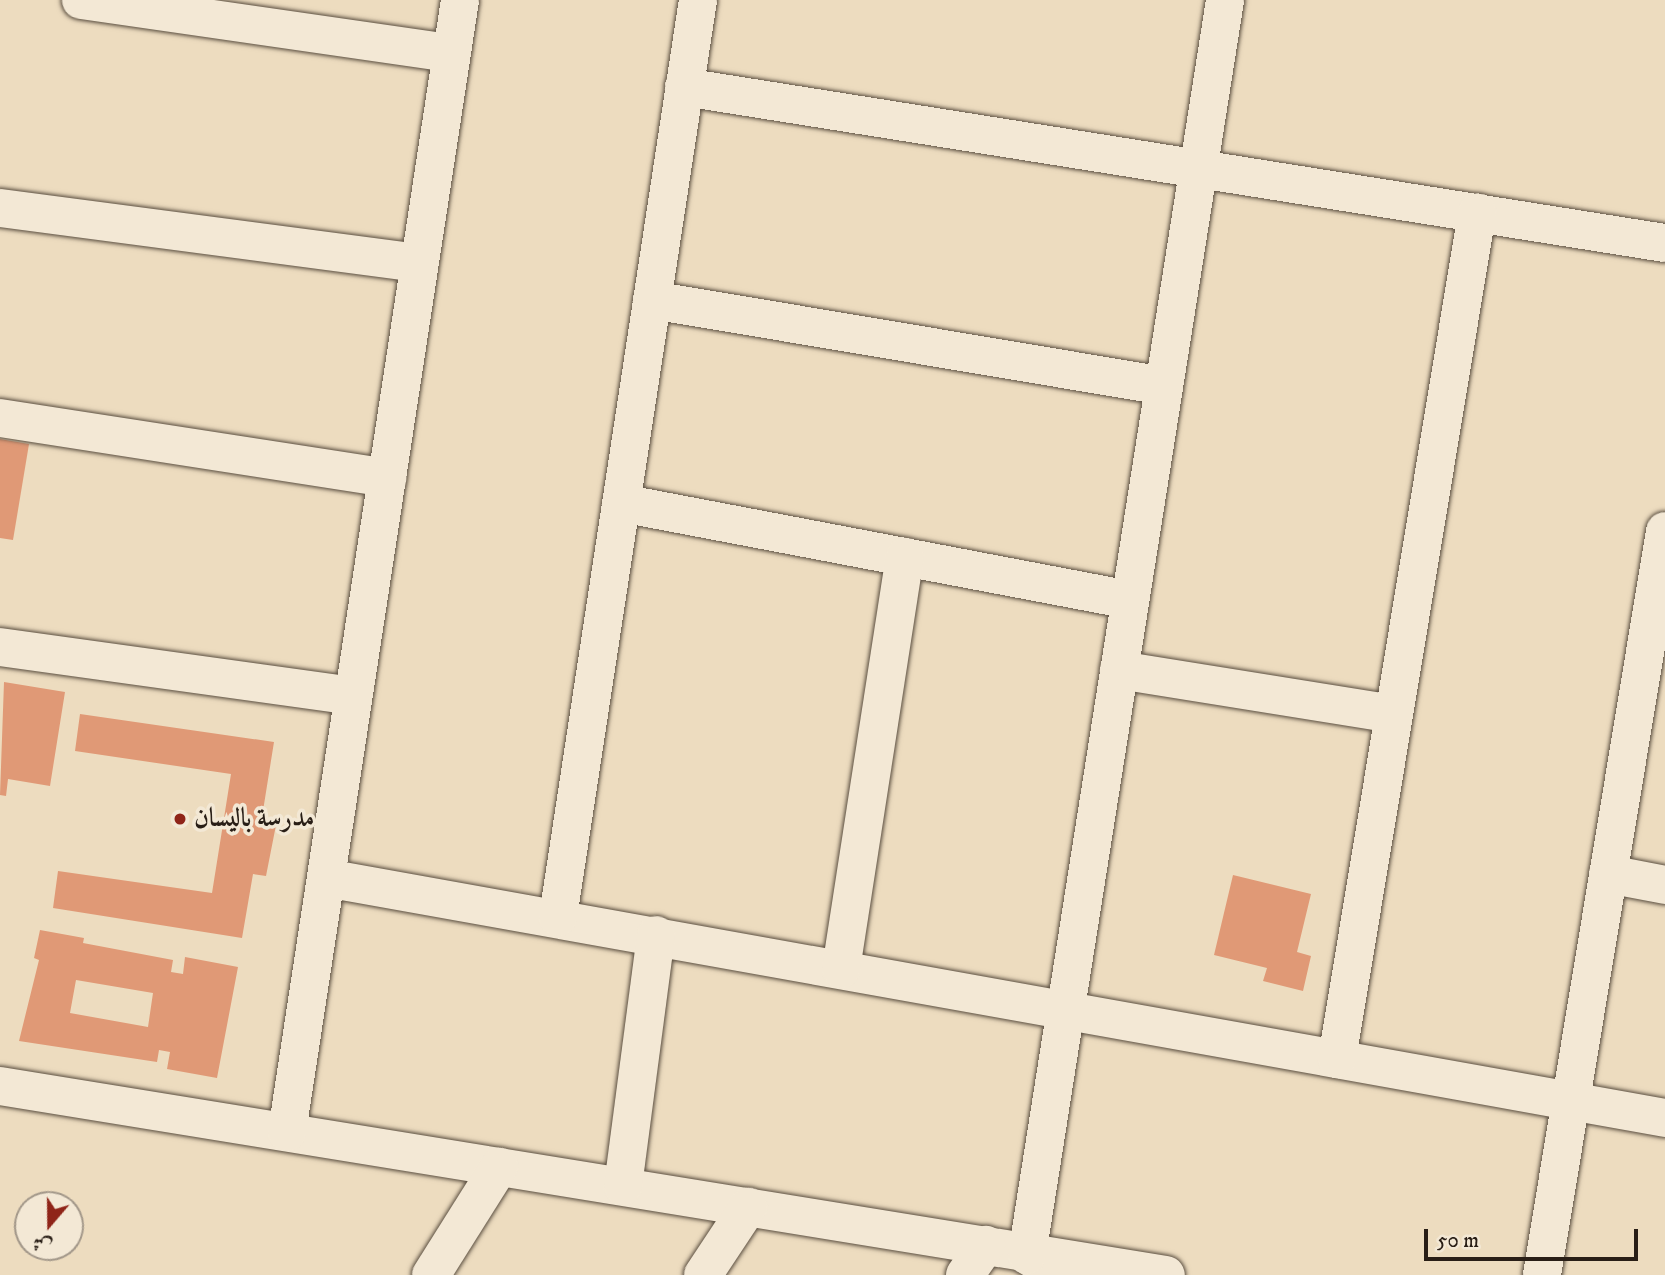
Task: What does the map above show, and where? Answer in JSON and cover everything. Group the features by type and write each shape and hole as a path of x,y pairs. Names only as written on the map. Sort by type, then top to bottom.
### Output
{"street":[{"path":"81,0 451,53"},
{"path":"287,1132 460,0"},
{"path":"558,917 698,0"},
{"path":"1027,1255 1225,0"},
{"path":"684,87 1665,243"},
{"path":"0,208 419,263"},
{"path":"1337,1059 1477,213"},
{"path":"652,300 1164,386"},
{"path":"0,418 387,478"},
{"path":"621,503 1130,600"},
{"path":"1542,1275 1608,874 1654,670 1665,531"},
{"path":"841,969 905,557"},
{"path":"0,648 353,696"},
{"path":"1119,670 1394,714"},
{"path":"1608,874 1665,886"},
{"path":"326,878 558,917 1665,1118"},
{"path":"623,1186 656,935"},
{"path":"0,1086 748,1207 975,1260 1027,1255 1166,1275"},
{"path":"431,1275 499,1167"},
{"path":"703,1275 748,1207"},
{"path":"1027,1255 1059,1275"}],"building":[{"path":"0,439 29,444 13,540 0,538"},
{"path":"4,682 65,692 50,786 8,779 6,796 0,795"},
{"path":"80,714 274,742 262,817 277,820 266,876 253,874 242,938 53,908 58,871 212,893 231,774 75,751"},
{"path":"1233,875 1311,894 1297,952 1311,956 1303,991 1263,981 1267,968 1214,955"},
{"path":"40,930 84,938 83,943 173,960 171,972 183,974 185,957 238,967 217,1078 167,1069 170,1052 159,1050 157,1062 19,1041 39,960 34,958","holes":["76,980 153,993 148,1027 70,1013"]}],"place":[{"name":"مدرسة بالیسان","path":"180,819"}]}
